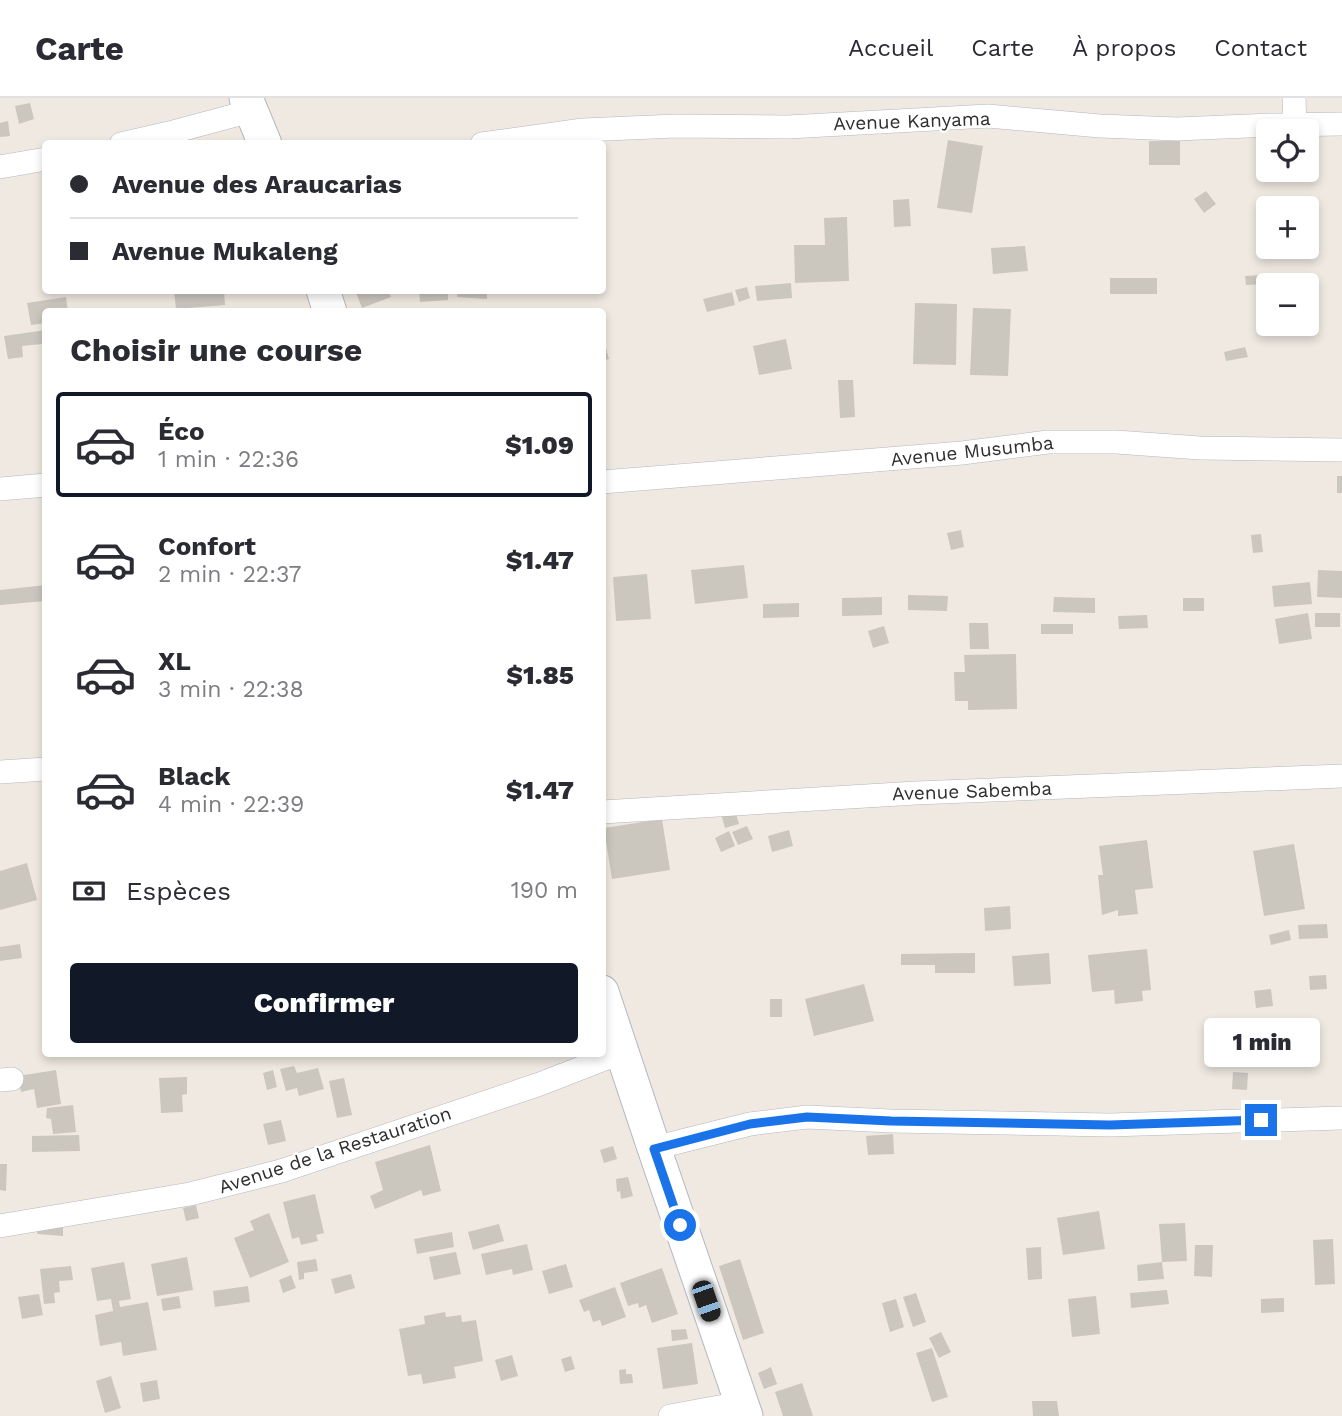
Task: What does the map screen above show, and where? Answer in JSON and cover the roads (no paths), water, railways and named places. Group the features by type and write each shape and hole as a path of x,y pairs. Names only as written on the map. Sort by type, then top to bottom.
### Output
{"street":[{"path":"1294,98 1295,119"},
{"path":"138,140 169,133 248,105 263,140"},
{"name":"Avenue Kanyama","path":"511,140 583,130 676,126 788,127 988,116 1100,126 1177,129 1256,126"},
{"name":"Avenue Kanyama","path":"1319,124 1342,124"},
{"path":"0,167 42,160"},
{"name":"Avenue Musumba","path":"606,482 962,453 1048,442 1342,450"},
{"path":"0,489 42,485"},
{"path":"0,772 42,769"},
{"name":"Avenue Sabemba","path":"606,812 930,793 1342,776"},
{"path":"606,1004 744,1410 670,1416"},
{"name":"Avenue de la Restauration","path":"0,1226 190,1194 281,1171 540,1084 622,1052"},
{"path":"654,1149 750,1124 807,1117 1110,1125 1342,1118"}]}
